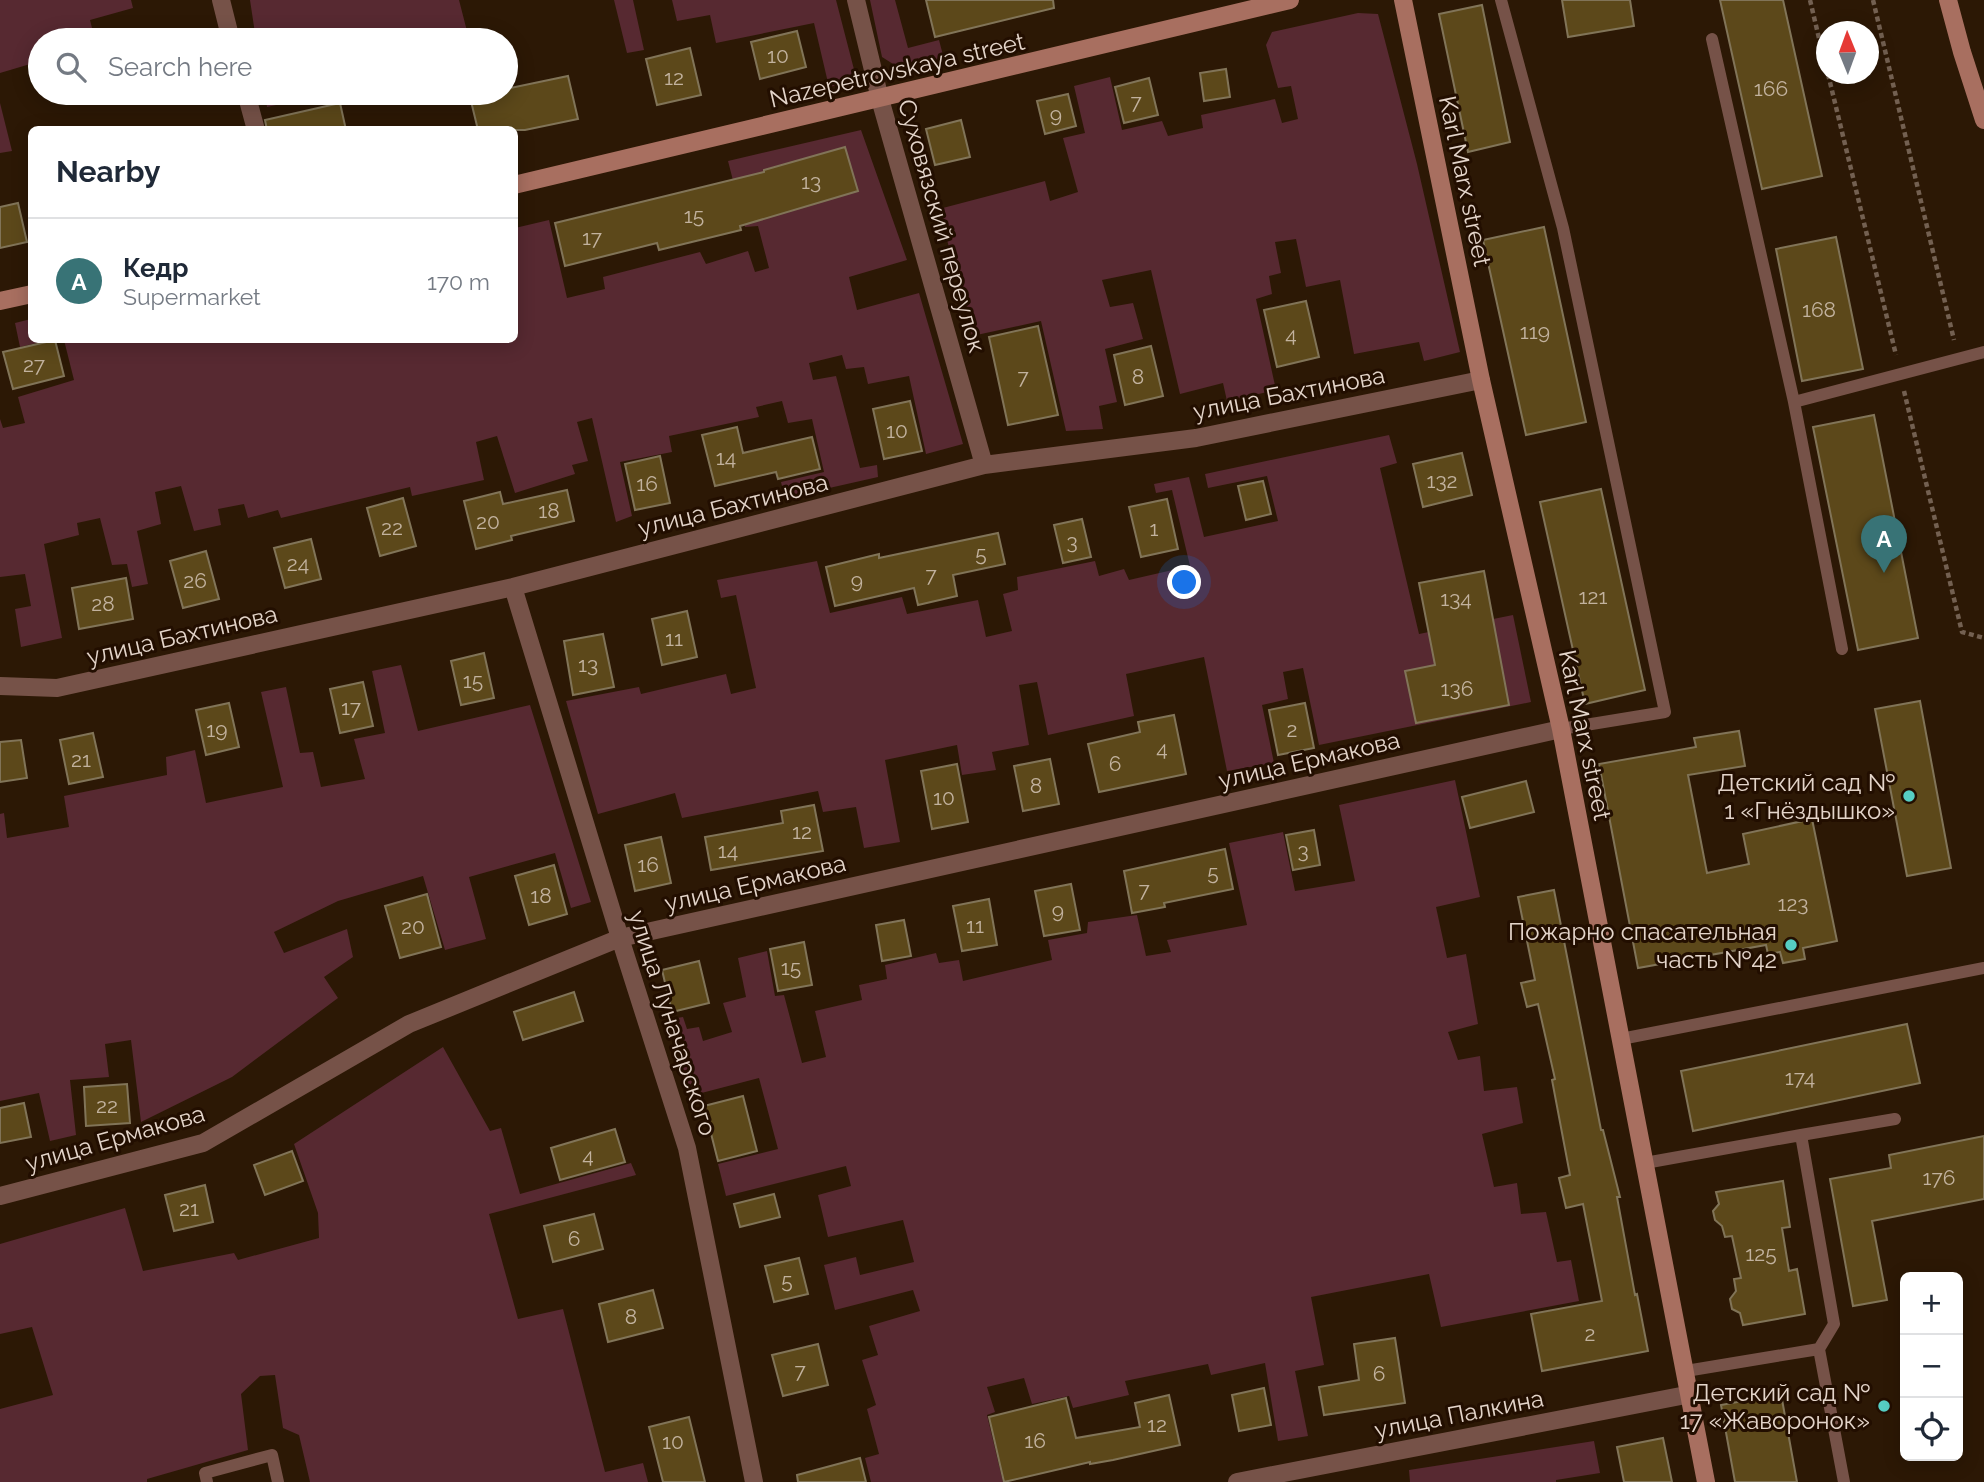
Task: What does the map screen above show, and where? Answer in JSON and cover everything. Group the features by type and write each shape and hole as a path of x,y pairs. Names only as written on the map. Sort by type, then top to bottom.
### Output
{"street":[{"path":"220,0 228,28"},
{"name":"Суховязский переулок","path":"856,0 880,99 984,465"},
{"name":"Nazepetrovskaya street","path":"518,184 880,99 1268,3 1290,0"},
{"name":"Karl Marx street","path":"1403,0 1481,380 1561,729 1706,1482"},
{"path":"1948,0 1984,120"},
{"path":"249,105 255,126"},
{"path":"0,301 28,295"},
{"name":"улица Бахтинова","path":"0,686 57,688 513,587 984,465 1196,438 1481,380"},
{"name":"улица Луначарского","path":"513,587 687,1148 754,1482"},
{"name":"улица Ермакова","path":"0,1196 203,1143 409,1024 620,938 1561,729"},
{"name":"улица Палкина","path":"1237,1482 1690,1394"}],"lane":[{"path":"1500,0 1563,228 1665,712 1561,729"},
{"path":"1712,39 1794,402 1842,649"},
{"path":"1794,402 1984,352"},
{"path":"1621,1039 1984,968"},
{"path":"1645,1163 1895,1119"},
{"path":"1801,1135 1833,1324 1819,1349 1844,1482"},
{"path":"1686,1371 1819,1349"},
{"path":"207,1482 205,1473 272,1455 278,1482"}],"path":[{"path":"1810,0 1816,26"},
{"path":"1873,0 1958,358"}],"shaded area":[{"path":"0,0 131,0 133,8 90,20 92,28 28,28 28,65 0,73"},
{"path":"250,0 459,0 466,28 254,28"},
{"path":"614,0 633,0 644,50 627,53"},
{"path":"672,0 836,0 857,81 829,87 814,23 716,43 710,15 677,21"},
{"path":"870,0 895,0 908,48 939,40 944,59 901,69 882,57"},
{"path":"1358,13 1378,14 1417,164 1460,352 1424,361 1419,342 1354,354 1340,280 1306,287 1296,239 1275,242 1281,273 1269,276 1272,294 1256,299 1276,390 1227,401 1223,383 1180,394 1151,270 1102,280 1110,307 1133,303 1143,339 1105,349 1117,402 1099,406 1103,429 1066,431 1041,321 972,336 939,209 1045,181 1050,201 1078,192 1063,138 1085,133 1074,86 1110,77 1122,130 1162,121 1168,136 1203,128 1201,115 1275,99 1282,123 1298,119 1291,86 1278,88 1266,45 1272,32"},
{"path":"0,103 12,151 0,153"},
{"path":"861,130 907,260 849,277 857,310 919,293 963,444 926,454 909,376 868,384 864,367 846,369 842,355 809,363 813,380 836,376 860,468 877,465 878,477 785,498 781,482 824,472 812,419 788,423 782,401 756,407 759,417 669,436 672,452 620,462 632,516 616,522 592,418 577,422 588,461 572,465 575,474 515,493 497,436 476,442 484,480 412,496 410,487 281,518 278,510 248,518 244,504 218,509 221,525 194,531 181,486 155,492 161,524 137,531 148,584 132,587 127,564 112,565 100,518 77,523 79,535 44,544 62,638 21,647 15,609 31,606 25,574 0,577 0,419 3,428 25,423 18,397 74,380 65,343 518,343 518,227 549,220 567,298 605,289 603,277 700,252 706,264 748,251 755,272 769,268 758,226 745,227 728,161"},
{"path":"28,320 28,343 37,343 20,347 15,323"},
{"path":"1389,435 1397,463 1380,468 1419,634 1513,615 1531,702 1319,745 1303,668 1283,672 1288,699 1262,705 1274,763 1227,771 1204,657 1126,674 1134,716 1048,735 1037,682 1019,685 1029,745 992,752 996,770 962,775 957,745 885,760 900,842 864,848 856,807 823,812 818,791 682,818 675,793 598,814 566,701 639,687 641,694 726,674 731,694 756,688 736,595 721,598 717,580 817,561 830,613 902,597 907,614 978,600 986,637 1012,631 1003,594 1018,590 1017,577 1095,561 1099,576 1124,569 1129,580 1190,566 1172,490 1156,493 1154,484 1189,477 1204,537 1278,521 1267,476 1208,488 1205,474"},
{"path":"401,665 418,731 530,705 591,902 571,908 555,853 469,877 486,939 445,950 423,876 338,901 274,932 284,953 347,929 353,957 324,977 338,998 232,1077 141,1122 131,1040 105,1044 109,1077 70,1080 76,1135 50,1141 39,1093 0,1101 0,814 4,813 7,838 69,827 64,796 167,775 166,757 195,750 206,803 283,787 261,692 286,687 300,753 313,752 321,787 365,779 354,739 385,733 372,671"},
{"path":"1455,780 1480,897 1436,907 1447,958 1466,954 1478,1024 1448,1032 1458,1060 1480,1056 1484,1091 1517,1087 1523,1123 1482,1134 1494,1187 1517,1183 1521,1214 1546,1212 1557,1262 1571,1260 1579,1301 1441,1327 1429,1274 1311,1297 1324,1365 1295,1371 1308,1436 1278,1441 1265,1363 1211,1375 1208,1364 1125,1381 1129,1395 1073,1408 1069,1396 1032,1404 1024,1378 987,1387 995,1412 987,1415 1003,1482 871,1482 865,1458 879,1454 867,1409 876,1405 862,1360 878,1355 869,1326 920,1311 913,1290 835,1310 824,1265 856,1257 860,1275 914,1262 903,1220 828,1237 818,1195 851,1186 846,1166 726,1196 718,1164 778,1149 759,1078 690,1096 671,1019 683,1017 687,1029 699,1027 703,1041 732,1032 723,1003 746,997 738,958 767,951 775,996 784,995 802,1063 826,1057 815,1011 862,1000 859,985 887,979 885,965 936,953 939,963 959,960 963,981 1052,960 1048,940 1087,933 1088,922 1137,915 1146,956 1171,952 1167,940 1247,925 1229,843 1283,832 1295,891 1355,881 1339,805"},
{"path":"443,1047 490,1131 501,1128 520,1194 631,1163 636,1175 489,1214 518,1319 563,1309 605,1472 643,1463 648,1482 310,1482 299,1435 283,1428 275,1375 260,1376 241,1394 248,1450 147,1479 147,1482 0,1482 0,1409 53,1395 32,1327 0,1334 0,1244 125,1208 143,1271 234,1253 238,1260 319,1238 318,1213 294,1144"},
{"path":"1594,1441 1600,1473 1556,1482 1410,1482 1409,1470"}],"building":[{"path":"926,0 1053,0 1054,8 935,37"},
{"path":"1562,0 1630,0 1634,26 1568,37"},
{"path":"1720,0 1783,0 1822,176 1762,189"},
{"path":"1482,5 1510,142 1468,152 1439,14"},
{"path":"797,31 806,67 760,79 751,42"},
{"path":"690,48 701,95 657,105 646,59"},
{"path":"1226,69 1230,97 1204,101 1200,73"},
{"path":"568,76 578,119 525,130 518,130 518,126 477,126 472,105 518,105 518,86"},
{"path":"1149,78 1158,115 1124,123 1115,87"},
{"path":"1068,94 1076,126 1045,134 1037,101"},
{"path":"340,105 345,126 266,126 265,120"},
{"path":"961,120 970,157 935,165 926,129"},
{"path":"845,147 858,191 740,226 741,230 659,250 657,243 565,266 555,223 764,172"},
{"path":"18,203 27,242 0,248 0,207"},
{"path":"1544,227 1586,422 1526,435 1483,240"},
{"path":"1836,237 1863,369 1802,381 1776,249"},
{"path":"1306,301 1319,357 1277,367 1264,310"},
{"path":"1038,326 1058,415 1008,425 989,337"},
{"path":"42,343 56,343 64,376 13,389 3,352"},
{"path":"1151,346 1163,396 1125,405 1114,355"},
{"path":"910,401 922,451 884,459 873,409"},
{"path":"1874,415 1918,638 1858,650 1813,427"},
{"path":"737,427 743,453 812,437 820,469 778,479 776,472 715,486 702,435"},
{"path":"1462,453 1472,495 1423,507 1413,464"},
{"path":"660,456 670,503 635,510 625,464"},
{"path":"1263,481 1271,514 1246,520 1238,486"},
{"path":"1601,489 1645,690 1585,704 1540,502"},
{"path":"567,490 574,521 511,536 512,540 476,549 464,501 500,492 503,504"},
{"path":"403,498 416,546 380,556 367,508"},
{"path":"1167,499 1178,549 1141,557 1129,507"},
{"path":"1082,519 1091,557 1063,563 1054,525"},
{"path":"998,533 1005,564 953,575 957,596 918,605 914,588 835,606 826,567 879,554 879,558"},
{"path":"311,539 321,579 285,588 274,548"},
{"path":"206,551 219,599 183,608 170,561"},
{"path":"1484,571 1509,705 1416,723 1405,671 1435,665 1419,583"},
{"path":"126,578 133,619 79,629 72,588"},
{"path":"687,611 697,657 662,665 652,619"},
{"path":"603,634 614,687 573,695 564,641"},
{"path":"484,653 494,698 461,705 451,661"},
{"path":"363,682 373,726 340,733 330,689"},
{"path":"1920,701 1951,868 1907,876 1875,709"},
{"path":"229,703 239,747 206,755 196,710"},
{"path":"1305,703 1314,748 1278,755 1269,710"},
{"path":"1174,715 1186,774 1099,792 1088,744 1140,732 1138,722"},
{"path":"1739,731 1745,766 1688,775 1707,873 1749,864 1743,834 1812,819 1837,941 1803,948 1805,959 1783,963 1780,952 1768,954 1766,945 1638,968 1599,764 1696,747 1694,738"},
{"path":"93,733 103,777 69,784 60,740"},
{"path":"21,740 27,778 0,782 0,742"},
{"path":"1050,759 1059,804 1023,811 1014,766"},
{"path":"957,764 968,822 932,829 921,771"},
{"path":"1526,781 1534,812 1470,828 1462,797"},
{"path":"814,805 823,851 711,870 705,837 783,823 781,811"},
{"path":"1314,830 1320,865 1293,870 1286,835"},
{"path":"661,837 671,883 635,891 625,845"},
{"path":"1225,849 1233,889 1164,903 1165,907 1132,913 1124,871"},
{"path":"554,865 567,914 529,925 515,876"},
{"path":"1071,884 1080,930 1044,936 1035,891"},
{"path":"1554,890 1601,1130 1620,1197 1617,1197 1648,1351 1542,1371 1531,1314 1602,1301 1583,1204 1566,1208 1559,1178 1570,1175 1552,1080 1555,1079 1538,1004 1527,1007 1521,983 1535,980 1518,897"},
{"path":"427,894 441,947 400,958 385,906"},
{"path":"989,899 997,945 962,951 953,906"},
{"path":"904,920 911,956 882,961 876,925"},
{"path":"804,942 812,985 778,991 770,949"},
{"path":"699,961 709,1003 672,1012 662,970"},
{"path":"574,992 583,1021 523,1040 514,1012"},
{"path":"1907,1024 1920,1083 1693,1131 1681,1071"},
{"path":"127,1084 130,1123 86,1126 84,1087"},
{"path":"743,1096 757,1151 718,1161 704,1106"},
{"path":"24,1103 31,1137 0,1143 0,1108"},
{"path":"615,1129 625,1162 560,1180 551,1148"},
{"path":"1984,1136 1984,1199 1872,1221 1887,1300 1853,1306 1830,1179 1891,1168 1889,1155"},
{"path":"292,1151 303,1181 265,1195 254,1165"},
{"path":"1783,1181 1790,1227 1782,1228 1789,1271 1797,1269 1805,1314 1743,1325 1740,1313 1732,1309 1730,1299 1736,1291 1734,1279 1741,1278 1732,1236 1725,1237 1722,1226 1715,1220 1713,1211 1719,1204 1716,1192"},
{"path":"205,1185 213,1222 174,1231 165,1195"},
{"path":"774,1194 780,1217 740,1227 734,1204"},
{"path":"594,1214 603,1249 553,1262 544,1226"},
{"path":"799,1258 808,1294 774,1302 765,1266"},
{"path":"653,1290 663,1328 608,1342 599,1304"},
{"path":"1395,1338 1405,1403 1324,1415 1319,1387 1359,1380 1354,1344"},
{"path":"818,1344 828,1385 783,1396 772,1355"},
{"path":"1264,1388 1271,1425 1239,1431 1232,1395"},
{"path":"1781,1394 1797,1482 1735,1482 1721,1405"},
{"path":"1169,1395 1180,1445 1004,1482 989,1417 1066,1398 1076,1438 1140,1427 1135,1403"},
{"path":"689,1417 705,1482 663,1482 649,1427"},
{"path":"1663,1438 1672,1482 1624,1482 1617,1447"},
{"path":"860,1458 866,1482 798,1482 797,1475"}],"place":[{"name":"Кедр","path":"1884,573"},
{"name":"Детский сад № 1 «Гнёздышко»","path":"1909,796"},
{"name":"Пожарно спасательная часть №42","path":"1791,945"},
{"name":"Детский сад № 17 «Жаворонок»","path":"1884,1406"}]}
